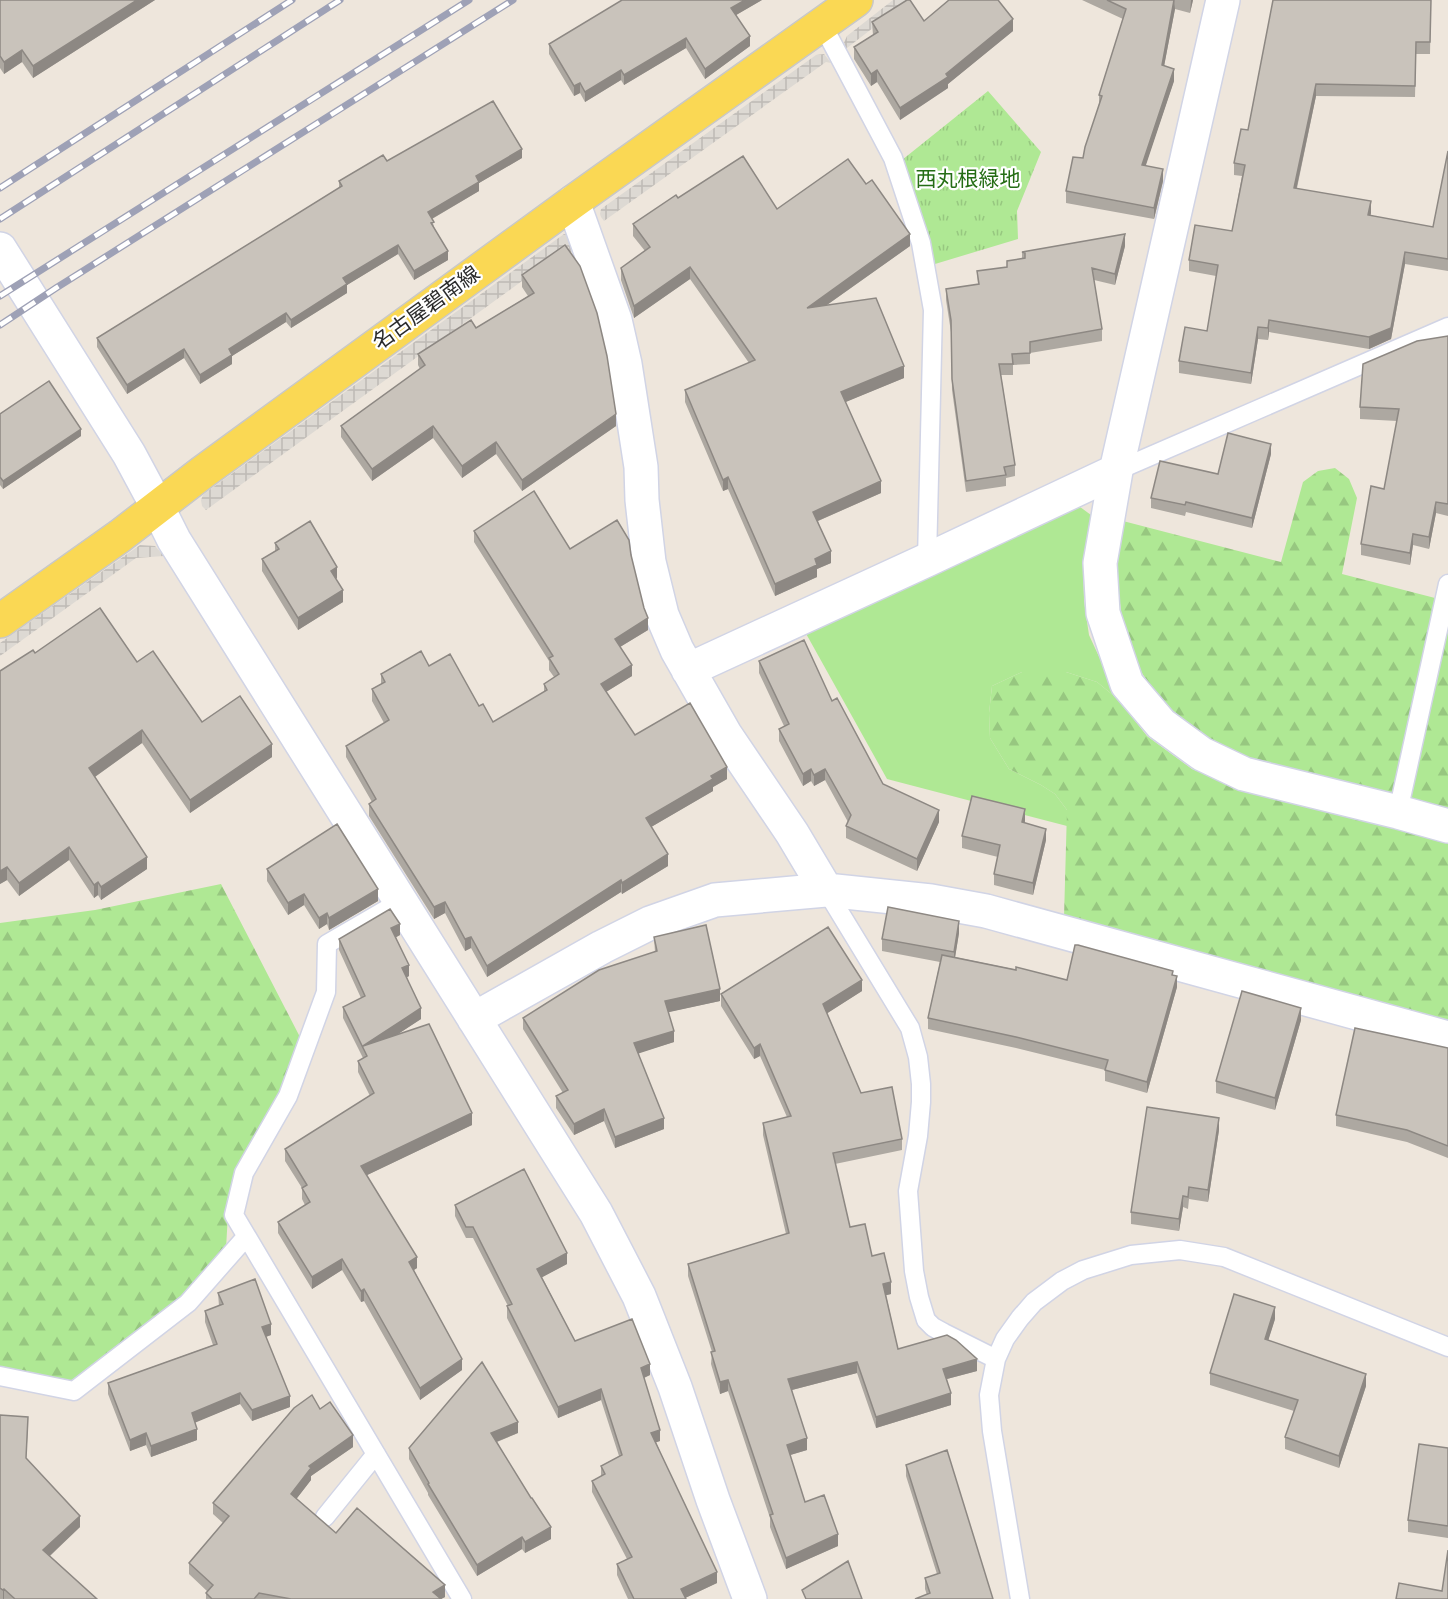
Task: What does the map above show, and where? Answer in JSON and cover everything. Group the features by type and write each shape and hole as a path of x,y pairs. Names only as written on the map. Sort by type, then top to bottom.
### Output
{"main road":[{"name":"名古屋碧南線","path":"0,621 120,536 157,506 573,202 856,0"}],"street":[{"path":"1223,0 1116,471 1100,563 1103,613 1127,684 1161,724 1202,754 1244,774 1448,826"},
{"path":"573,202 615,320 625,364 641,467 649,562 662,615 677,650 725,734 792,832 826,890"},
{"path":"0,249 129,454 174,540 596,1213 639,1296 675,1387 713,1500 750,1599"},
{"path":"688,670 1116,471"},
{"path":"474,1019 602,947 650,923 715,900 826,890 931,901 986,911 1448,1038"}],"lane":[{"path":"822,24 893,158 921,243 930,287 933,310 927,560"},
{"path":"1116,471 1448,327"},
{"path":"1398,812 1448,584"},
{"path":"826,890 910,1028 918,1057 921,1102 918,1136 908,1191 914,1271 926,1320 933,1327 996,1359"},
{"path":"401,901 327,944 326,992 288,1096 244,1173 234,1215 462,1599"},
{"path":"0,1376 74,1390 188,1303 246,1237"},
{"path":"1020,1599 992,1431 989,1395 996,1359 1005,1339 1034,1302 1062,1281 1083,1270 1131,1255 1180,1251 1224,1257 1448,1347"},
{"path":"325,1517 376,1454"}],"green space":[{"name":"西丸根緑地","path":"988,91 1041,152 1017,211 1018,239 935,264 930,241 902,160"},
{"path":"1335,468 1349,479 1357,498 1342,574 1435,598 1394,794 1240,756 1194,730 1155,694 1137,665 1122,619 1116,571 1123,521 1281,562 1303,482 1318,471"},
{"path":"1076,504 1091,515 1083,560 1084,601 1089,635 1119,700 1097,682 1066,672 1022,672 992,686 989,713 990,738 1009,769 1055,794 1067,810 1067,826 887,779 804,630"},
{"path":"1448,624 1448,811 1409,801"},
{"path":"1022,672 1066,672 1097,682 1119,700 1147,736 1192,769 1255,793 1448,840 1448,1029 1064,917 1067,810 1055,794 1009,769 990,738 989,713 992,686"},
{"path":"221,884 301,1039 283,1092 228,1213 226,1249 182,1297 73,1383 0,1366 0,923 95,910"}],"shaded area":[{"path":"893,0 909,0 847,48 846,56 843,45 847,36"},
{"path":"824,54 831,63 826,62 604,221 601,217 601,209 816,55"},
{"path":"564,234 570,235 578,252 562,252 206,510 202,506 203,495 208,491"},
{"path":"140,545 155,546 164,556 136,558 0,656 0,643"}],"building":[{"path":"0,0 137,0 33,66 22,50 4,62 0,56"},
{"path":"622,0 745,0 731,8 750,36 705,69 686,38 624,75 621,70 585,92 580,83 574,86 549,44"},
{"path":"910,0 924,21 949,0 998,0 1013,19 946,74 948,77 900,108 877,70 871,74 854,47 878,32 872,22"},
{"path":"1107,0 1174,0 1162,65 1174,69 1142,165 1163,169 1154,208 1066,191 1073,157 1083,158 1102,96 1099,95 1126,9"},
{"path":"1273,0 1431,0 1430,42 1416,42 1415,86 1316,84 1294,188 1371,201 1368,215 1433,227 1448,151 1448,259 1405,252 1391,328 1369,337 1269,320 1268,328 1258,327 1251,373 1179,361 1185,327 1207,331 1218,265 1189,260 1195,225 1232,231 1245,165 1234,163 1241,129 1248,130"},
{"path":"493,101 522,149 476,176 479,182 428,212 434,222 431,223 448,251 414,271 398,245 343,278 347,284 291,320 286,313 229,349 232,355 200,375 184,349 127,385 97,338 342,186 339,181 383,155 387,161"},
{"path":"743,156 777,209 848,159 866,184 872,180 910,234 807,308 876,298 904,366 841,392 881,481 813,512 831,551 815,559 817,565 775,584 728,477 723,480 685,390 755,360 690,267 634,306 621,268 650,247 633,224 676,195 678,198"},
{"path":"1125,234 1115,274 1092,268 1102,329 1030,342 1030,353 1012,354 1013,364 999,364 1015,465 1004,467 1006,475 966,481 952,379 951,320 946,289 979,284 977,271 1007,267 1007,261 1025,258 1025,253 1022,252"},
{"path":"565,245 580,266 597,313 607,356 616,414 522,480 496,442 462,466 433,426 372,469 341,426 425,365 418,354 471,320 476,328 534,293 522,275"},
{"path":"1448,336 1448,504 1436,502 1429,537 1413,534 1410,553 1361,544 1371,486 1384,489 1399,409 1360,407 1363,364 1417,341"},
{"path":"49,381 81,429 3,481 0,477 0,414"},
{"path":"1228,433 1271,444 1252,518 1186,502 1185,505 1151,498 1160,461 1218,474"},
{"path":"534,491 570,549 617,520 629,540 648,618 615,639 632,665 601,684 635,735 690,703 727,767 711,776 713,779 646,818 668,854 622,883 621,880 487,966 471,937 465,939 445,902 434,907 369,804 376,799 346,746 389,720 372,689 385,682 381,674 421,651 429,666 450,654 479,706 483,704 493,722 547,690 544,684 559,674 549,658 553,656 474,531"},
{"path":"310,521 337,567 331,571 343,590 298,618 262,559 279,549 275,543"},
{"path":"100,608 137,662 153,651 202,722 240,696 272,744 190,800 142,730 89,768 147,857 101,887 98,882 94,885 69,847 19,883 7,867 0,871 0,671 33,650 35,653"},
{"path":"804,640 832,701 837,698 883,784 939,810 917,859 846,826 851,815 825,769 814,775 811,769 803,774 779,729 789,724 759,661"},
{"path":"972,796 1025,809 1022,822 1046,829 1033,883 994,874 1000,845 962,836"},
{"path":"337,824 378,889 329,918 327,913 319,918 304,894 288,903 267,869"},
{"path":"888,907 959,921 954,952 882,939"},
{"path":"390,909 400,924 391,928 409,965 402,968 421,1008 363,1046 429,1024 472,1113 361,1166 417,1257 409,1262 462,1359 420,1388 364,1289 361,1291 342,1259 312,1277 278,1222 310,1202 302,1188 307,1185 285,1149 374,1093 358,1061 367,1056 343,1007 365,996 339,939"},
{"path":"706,925 720,989 665,1001 674,1031 634,1043 664,1118 615,1137 604,1109 574,1124 556,1096 568,1090 523,1018 599,970 657,951 654,937"},
{"path":"828,927 862,980 823,1004 861,1093 892,1087 902,1139 833,1153 850,1227 865,1224 872,1256 884,1253 891,1282 883,1284 898,1349 947,1335 977,1359 943,1369 951,1393 876,1417 857,1362 788,1379 807,1438 787,1445 805,1502 824,1495 838,1534 786,1558 770,1515 773,1514 728,1380 720,1382 711,1352 715,1351 688,1264 789,1233 763,1123 791,1116 760,1044 754,1048 721,994"},
{"path":"1075,945 1173,971 1172,975 1177,976 1147,1082 1105,1070 1108,1060 928,1018 942,955 1016,970 1016,967 1067,980"},
{"path":"1242,991 1301,1008 1275,1098 1216,1081"},
{"path":"1355,1028 1448,1048 1448,1146 1407,1130 1336,1115"},
{"path":"1147,1107 1219,1118 1208,1190 1189,1187 1188,1197 1183,1196 1179,1219 1131,1212"},
{"path":"524,1169 567,1253 537,1269 575,1341 632,1319 650,1364 641,1368 660,1430 651,1433 717,1572 681,1589 686,1599 634,1599 617,1564 632,1557 592,1481 605,1474 601,1466 622,1455 601,1389 558,1407 507,1306 512,1304 473,1227 466,1227 455,1205"},
{"path":"255,1279 271,1324 262,1327 290,1396 252,1410 240,1393 192,1413 197,1429 151,1446 146,1433 130,1440 108,1383 217,1344 205,1311 223,1304 218,1293"},
{"path":"1234,1294 1275,1307 1265,1339 1366,1374 1339,1456 1285,1437 1298,1400 1210,1373"},
{"path":"482,1362 518,1422 491,1433 551,1527 525,1542 522,1537 477,1565 409,1448"},
{"path":"312,1395 320,1409 330,1402 353,1435 309,1466 311,1468 291,1494 336,1533 357,1508 445,1585 433,1592 441,1599 291,1599 259,1593 254,1599 212,1599 206,1593 213,1585 189,1563 229,1516 213,1503 294,1408"},
{"path":"0,1415 28,1417 26,1458 80,1516 43,1550 97,1599 15,1599 0,1588"},
{"path":"1419,1444 1448,1448 1448,1526 1408,1520"},
{"path":"947,1450 993,1599 915,1599 930,1593 925,1578 940,1573 906,1465"},
{"path":"1448,1550 1448,1599 1396,1599 1399,1583 1442,1591"},
{"path":"848,1561 862,1599 806,1599 802,1590"}],"railway":[{"path":"0,188 292,0"},
{"path":"0,219 340,0"},
{"path":"0,296 469,0"},
{"path":"0,325 513,0"}]}
